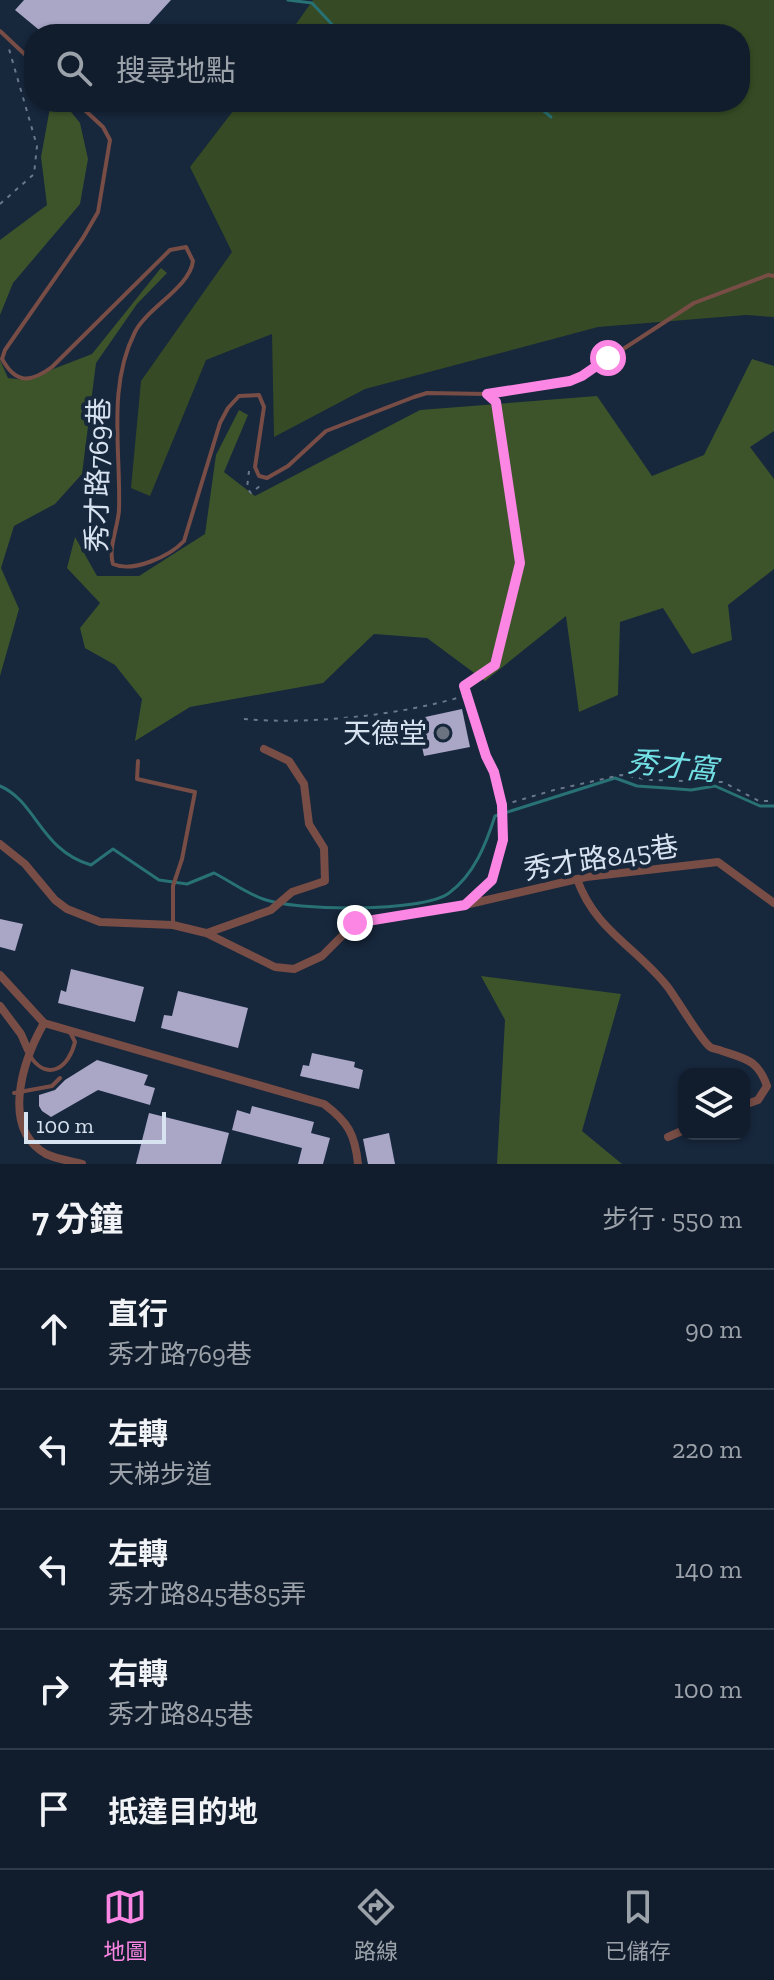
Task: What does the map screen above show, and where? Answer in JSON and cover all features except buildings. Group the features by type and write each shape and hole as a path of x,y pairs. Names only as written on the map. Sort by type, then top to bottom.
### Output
{"street":[{"path":"206,933 271,910 292,892 325,881 324,848 309,824 304,784 289,761 264,749"},
{"name":"秀才路845巷","path":"0,844 25,864 55,900 67,909 100,922 173,925 206,933 275,967 294,969 322,956 355,923 465,905 577,879 718,862 774,903"},
{"path":"577,879 583,897 600,922 644,960 710,1047 752,1061 767,1086 758,1100 750,1103"},
{"path":"0,975 44,1023 324,1104 343,1118 348,1126 358,1164"},
{"path":"0,1006 21,1034 28,1050"},
{"path":"44,1023 28,1050 14,1093 17,1118 24,1135 45,1153 82,1164"},
{"path":"668,1137 678,1133"}],"lane":[{"path":"0,31 24,54"},
{"name":"秀才路769巷","path":"87,112 103,127 110,140 98,212 5,350 2,359 15,376 31,379 52,367 170,250 186,247 193,261 189,274 139,326 123,368 116,437 119,503 111,555 113,564 125,568 173,550 184,541 220,423 232,401 239,396 259,395 263,401 255,467 259,476 267,478 288,466 326,431 344,422 427,393 487,394 577,379 694,303 768,275 774,276"},
{"path":"138,761 137,779 195,792 182,859 173,886 173,925"},
{"path":"28,1050 37,1065 50,1070 61,1068 72,1055 75,1042 69,1031"},
{"path":"14,1093 52,1086 60,1078"}],"path":[{"path":"5,36 24,101"},
{"path":"0,204 34,174 37,146 27,112"},
{"path":"465,905 492,880 503,840 502,805 494,772 464,686 495,665 520,563 496,402 487,394"},
{"path":"244,719 282,723 426,708 465,695"},
{"path":"502,805 621,775 651,780 723,782 759,801 774,801"}],"green space":[{"path":"313,0 774,0 774,317 746,315 598,327 365,389 274,437 272,334 206,360 150,496 131,488 141,381 232,252 190,167 232,112 750,112 750,24 296,24"},
{"path":"49,112 71,112 80,123 88,159 80,204 13,283 0,315 0,240 47,205 41,157"},
{"path":"161,268 167,273 137,304 96,363 82,474 55,504 14,526 1,568 19,609 0,676 0,360 8,378 25,380 92,354"},
{"path":"752,359 774,366 774,431 750,447 774,479 774,569 728,605 732,640 692,654 663,608 620,622 618,695 579,712 566,616 485,681 427,638 374,634 323,683 190,707 135,741 142,699 115,665 85,648 80,628 100,603 67,568 75,537 97,576 139,576 205,534 216,455 239,410 248,415 224,472 255,496 420,410 597,396 652,476 704,455"},
{"path":"481,976 621,994 582,1131 622,1164 497,1164 505,1020"}],"waterway":[{"path":"288,0 312,3 332,24"},
{"path":"545,112 551,117"},
{"name":"秀才窩","path":"0,786 22,803 61,849 91,865 113,849 159,880 187,884 214,873 263,899 329,908 413,904 449,893 472,868 495,816 615,778 637,786 691,790 715,786 760,806 774,806"}],"place":[{"name":"天德堂","path":"443,733"}],"route":[{"path":"355,923 465,905 492,880 503,840 502,805 494,772 464,686 495,665 520,563 496,402 487,394 570,381 608,358"}]}
